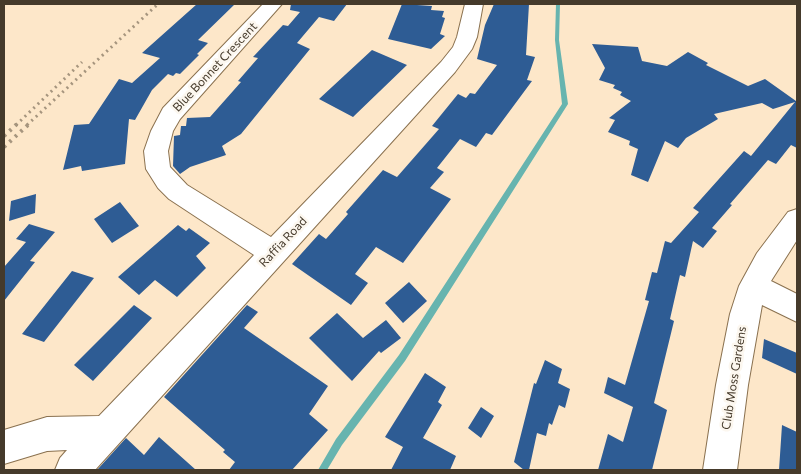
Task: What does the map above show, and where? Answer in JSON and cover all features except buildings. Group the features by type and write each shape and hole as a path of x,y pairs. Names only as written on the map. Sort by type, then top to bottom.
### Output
{"street":[{"name":"Blue Bonnet Crescent","path":"272,4 171,114 162,131 156,151 158,168 178,192 273,253"},
{"name":"Raffia Road","path":"72,470 448,67 462,49 467,37 474,4"},
{"name":"Club Moss Gardens","path":"720,470 732,385 745,314 753,286 767,262 797,220"},
{"path":"753,286 797,309"},
{"path":"4,447 47,434 106,433"}],"waterway":[{"path":"322,470 339,442 402,358 565,104 557,40 558,4"}],"railway":[{"path":"27,125 158,4"},
{"path":"16,125 82,62"},
{"path":"4,136 17,124"},
{"path":"4,147 29,124"}]}
